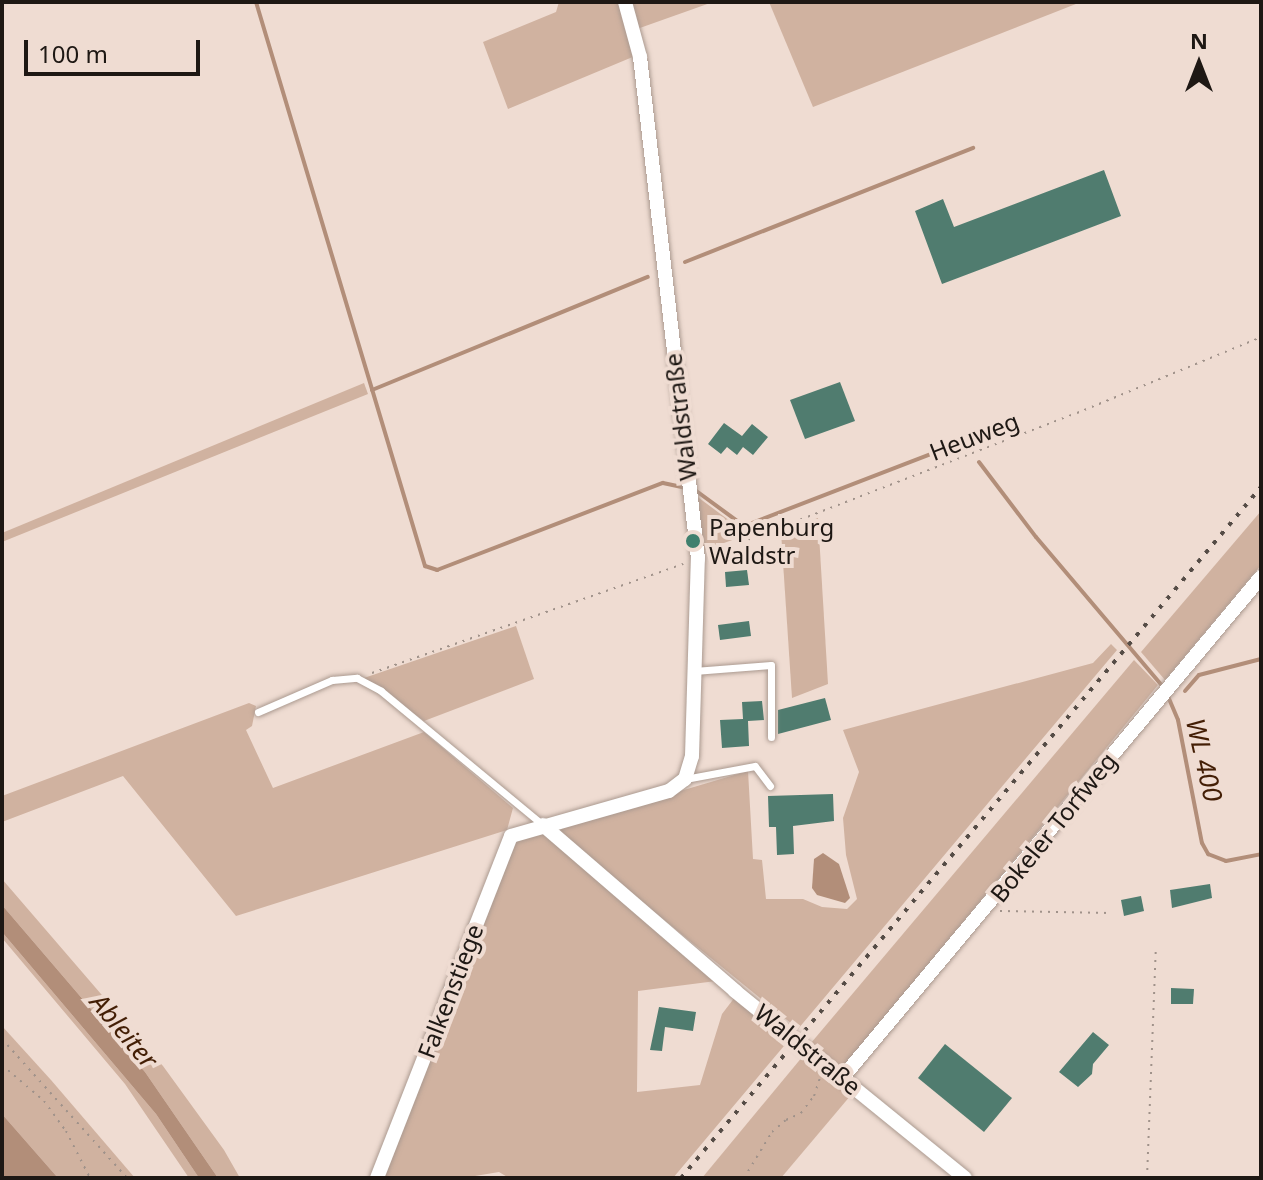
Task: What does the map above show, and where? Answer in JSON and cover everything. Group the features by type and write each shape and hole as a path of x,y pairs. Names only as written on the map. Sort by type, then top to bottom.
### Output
{"street":[{"name":"Waldstraße","path":"625,2 640,57 698,559 692,756 685,779"},
{"name":"Bokeler Torfweg","path":"843,1077 1261,577"},
{"path":"543,825 669,791 685,779"},
{"name":"Waldstraße","path":"543,825 965,1178"},
{"name":"Falkenstiege","path":"377,1178 511,836 543,825"}],"lane":[{"path":"694,671 771,665 771,737"},
{"path":"258,712 332,680 357,678"},
{"name":"Waldstraße","path":"357,678 381,691 543,825"},
{"path":"685,779 755,766 770,786"}],"path":[{"name":"Heuweg","path":"357,678 698,559 1077,413 1261,337"},
{"path":"985,910 1110,913"},
{"path":"1147,1178 1156,946"},
{"path":"2,1039 127,1178"},
{"path":"744,1178 772,1132 801,1113 814,1096 824,1063"},
{"path":"2,1065 44,1101 66,1131 90,1178"}],"shaded area":[{"path":"559,2 620,2 635,56 508,109 483,42 556,12"},
{"path":"630,2 713,2 637,29"},
{"path":"769,2 1081,2 813,107"},
{"path":"364,383 368,394 2,542 2,533"},
{"path":"695,495 738,527 757,531 702,551"},
{"path":"1261,511 1261,565 1165,680 1141,652"},
{"path":"818,518 828,684 792,698 781,532"},
{"path":"516,626 534,679 424,721 364,678"},
{"path":"1111,644 1117,650 798,1029 561,836 562,826 748,771 753,859 762,860 766,899 803,899 822,907 847,909 857,899 846,855 843,818 859,772 843,730 1093,663"},
{"path":"1134,660 1158,685 842,1069 811,1043"},
{"path":"249,703 256,706 252,726 246,730 273,788 424,732 513,808 507,830 236,916 123,776 2,822 2,796"},
{"path":"543,832 716,981 638,991 637,1092 700,1085 722,1014 735,997 789,1040 673,1178 509,1178 499,1172 463,1178 382,1178 515,839"},
{"path":"823,853 839,864 850,898 845,903 817,895 812,888 814,859"},
{"path":"2,879 163,1066 224,1150 240,1178 218,1178 145,1072 2,905"},
{"path":"2,905 145,1072 218,1178 199,1178 156,1114 2,932"},
{"path":"2,932 156,1114 199,1178 189,1178 125,1084 2,938"},
{"path":"2,1026 135,1178 58,1178 2,1114"},
{"path":"803,1056 851,1095 781,1178 702,1178"},
{"path":"2,1114 58,1178 2,1178"}],"building":[{"path":"1104,170 1121,216 942,284 915,211 943,199 954,227"},
{"path":"840,382 855,421 805,439 790,400"},
{"path":"724,423 742,436 752,424 768,437 753,455 743,447 737,455 727,447 721,454 708,444"},
{"path":"747,570 749,585 726,587 725,572"},
{"path":"749,621 751,636 720,640 718,625"},
{"path":"825,698 831,720 778,734 778,710"},
{"path":"762,701 764,720 748,721 749,746 722,748 720,720 743,719 742,702"},
{"path":"833,794 834,821 793,826 794,854 777,855 776,827 769,827 768,796"},
{"path":"1210,884 1212,898 1172,908 1170,890"},
{"path":"1141,896 1144,911 1124,916 1121,900"},
{"path":"1171,988 1194,989 1193,1004 1171,1004"},
{"path":"659,1007 696,1012 693,1031 665,1027 662,1051 650,1050"},
{"path":"1093,1032 1109,1045 1093,1064 1092,1074 1078,1087 1059,1072"},
{"path":"945,1044 1012,1098 984,1132 918,1078"}],"waterway":[{"path":"256,2 425,566 437,570 663,483 686,488"},
{"path":"685,262 973,148"},
{"path":"372,390 648,277"},
{"path":"695,490 740,523 752,523 959,443 966,446"},
{"path":"979,462 1036,537 1163,687"},
{"path":"1185,691 1199,675 1261,659"},
{"name":"WL 400","path":"1167,694 1178,720 1202,843 1208,854 1226,861 1261,854"}],"railway":[{"path":"681,1178 1261,487"}],"place":[{"name":"Papenburg Waldstr","path":"693,541"}],"water label":[{"name":"Ableiter","path":"124,1031"}]}
